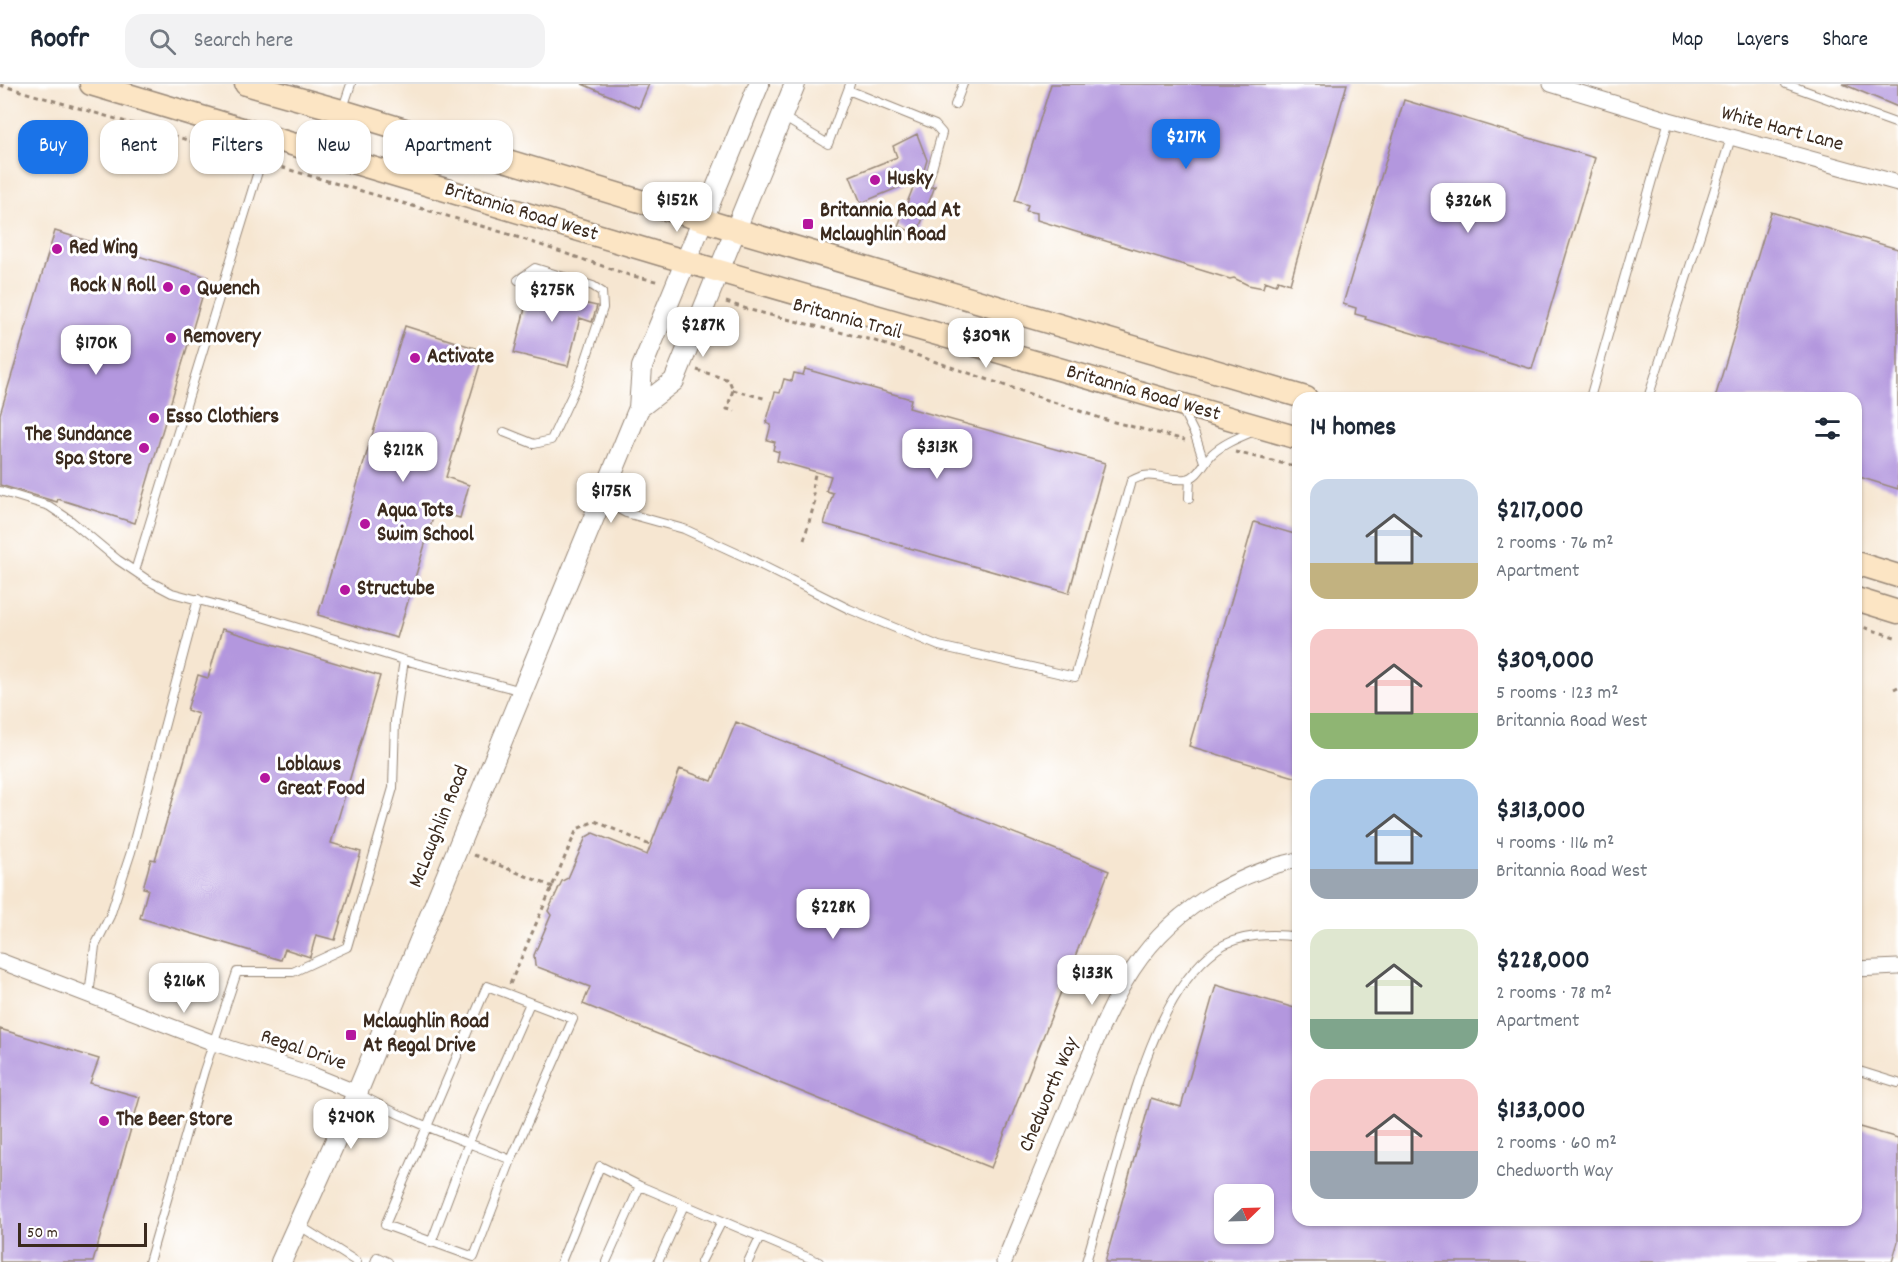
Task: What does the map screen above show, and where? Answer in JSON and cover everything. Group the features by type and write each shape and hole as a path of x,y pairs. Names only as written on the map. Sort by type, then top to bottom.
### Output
{"main road":[{"name":"Britannia Road West","path":"91,84 212,120"},
{"name":"Britannia Road West","path":"246,84 1292,394"},
{"name":"Britannia Road West","path":"284,141 719,271 1292,436"},
{"path":"1862,565 1898,576"},
{"path":"1862,601 1898,612"}],"street":[{"name":"McLaughlin Road","path":"281,1262 357,1092 639,408 642,367 759,84"},
{"path":"639,408 675,381 795,84"},
{"name":"White Hart Lane","path":"1551,84 1731,138 1898,183"},
{"name":"Chedworth Way","path":"1004,1262 1112,1003 1139,958 1194,904 1242,877 1292,861"},
{"name":"Regal Drive","path":"0,962 214,1043 357,1092"},
{"path":"1862,969 1898,967"}],"lane":[{"path":"342,111 351,84"},
{"path":"955,105 963,84"},
{"path":"1786,84 1898,124"},
{"path":"782,116 828,144 849,87 935,125 942,133 928,183"},
{"path":"1592,392 1669,120"},
{"path":"1650,392 1731,138"},
{"path":"135,571 257,174"},
{"path":"504,432 534,444 551,440 579,380 603,308 602,292 593,286 536,268 518,280"},
{"path":"1179,404 1204,462"},
{"path":"601,500 626,513 684,529 849,609 939,646 1076,677 1131,481 1148,474 1175,478 1196,476 1204,462 1220,448 1261,428"},
{"path":"1189,498 1190,478"},
{"path":"0,491 49,506 70,520 118,560 161,588 404,660 522,691"},
{"path":"89,996 95,946 110,916 130,852 198,599"},
{"path":"150,1262 204,1071 237,972 293,972 347,947 393,788 395,720 404,660"},
{"path":"1086,1262 1137,1085 1158,1030 1184,984 1219,948 1236,940 1257,936 1292,936"},
{"path":"487,986 530,1003 573,1019 511,1160 474,1257 385,1225 487,986"},
{"path":"431,1243 469,1142 530,1003"},
{"path":"1862,1072 1898,1083"},
{"path":"357,1092 378,1105 511,1160"},
{"path":"561,1262 600,1166 640,1186 760,1237 799,1258 819,1262"},
{"path":"606,1262 640,1186"},
{"path":"658,1262 684,1205"},
{"path":"701,1262 722,1221"},
{"path":"297,1225 357,1262"},
{"path":"748,1262 760,1237"},
{"path":"375,1262 377,1257 388,1262"}],"path":[{"path":"0,85 190,141"},
{"path":"284,169 506,233 649,280"},
{"name":"Britannia Trail","path":"733,304 872,340 1106,420 1197,442"},
{"path":"681,365 729,380 733,390 727,409 735,411"},
{"path":"733,390 767,399"},
{"path":"1220,448 1292,466"},
{"path":"804,540 815,501 812,489 815,474"},
{"path":"1862,627 1898,638"},
{"path":"506,993 577,829 596,821 650,845"},
{"path":"457,848 558,889"}],"building":[{"path":"582,84 649,84 639,108"},
{"path":"1051,84 1347,84 1290,284 1278,280 1276,285 1265,281 1263,288 1248,285 1234,278 1230,279 1037,220 1037,213 1026,211 1028,205 1015,201"},
{"path":"1843,84 1898,84 1898,107"},
{"path":"1404,100 1595,158 1532,369 1365,319 1366,317 1355,314 1356,308 1343,304"},
{"path":"917,134 927,160 922,177 918,179 922,181 926,189 935,186 917,234 898,226 916,180 861,203 850,176 897,157 893,146"},
{"path":"1771,212 1898,249 1898,489 1862,478 1862,392 1717,392"},
{"path":"55,231 208,277 135,523 58,499 57,502 0,485 0,414"},
{"path":"532,280 585,293 583,303 597,306 592,322 580,318 568,366 514,353"},
{"path":"405,326 484,351 446,477 469,485 460,518 435,511 397,638 318,615"},
{"path":"805,369 911,399 909,408 1105,463 1069,593 824,524 833,493 826,491 831,476 777,461 779,452 773,450 775,442 767,440 771,425 766,423 775,392 780,393 784,379 792,381 794,373 803,375"},
{"path":"1254,522 1292,533 1292,776 1189,746"},
{"name":"Loblaws Great Food","path":"222,629 380,676 331,843 361,852 335,940 316,935 310,957 285,949 281,960 140,918 148,889 143,888 151,859 155,860 198,714 187,710 198,675 208,678"},
{"path":"736,722 1109,871 991,1168 583,1004 590,987 535,966 534,955 551,915 548,911 562,881 568,878 586,837 593,833 647,855 680,769 712,781"},
{"path":"1216,985 1292,1007 1292,1226 1862,1226 1862,1128 1898,1138 1898,1242 1892,1262 1105,1262 1151,1098 1181,1107"},
{"path":"0,1029 99,1059 90,1083 140,1097 93,1262 0,1262"}],"place":[{"name":"Husky","path":"875,180"},
{"name":"Britannia Road At Mclaughlin Road","path":"808,224"},
{"name":"Red Wing","path":"57,249"},
{"name":"Rock N Roll","path":"168,287"},
{"name":"Qwench","path":"185,290"},
{"name":"Removery","path":"171,338"},
{"name":"Activate","path":"415,358"},
{"name":"Esso Clothiers","path":"154,418"},
{"name":"The Sundance Spa Store","path":"144,448"},
{"name":"Aqua Tots Swim School","path":"365,524"},
{"name":"Structube","path":"345,590"},
{"name":"Loblaws Great Food","path":"265,778"},
{"name":"Mclaughlin Road At Regal Drive","path":"351,1035"},
{"name":"The Beer Store","path":"104,1121"}]}
